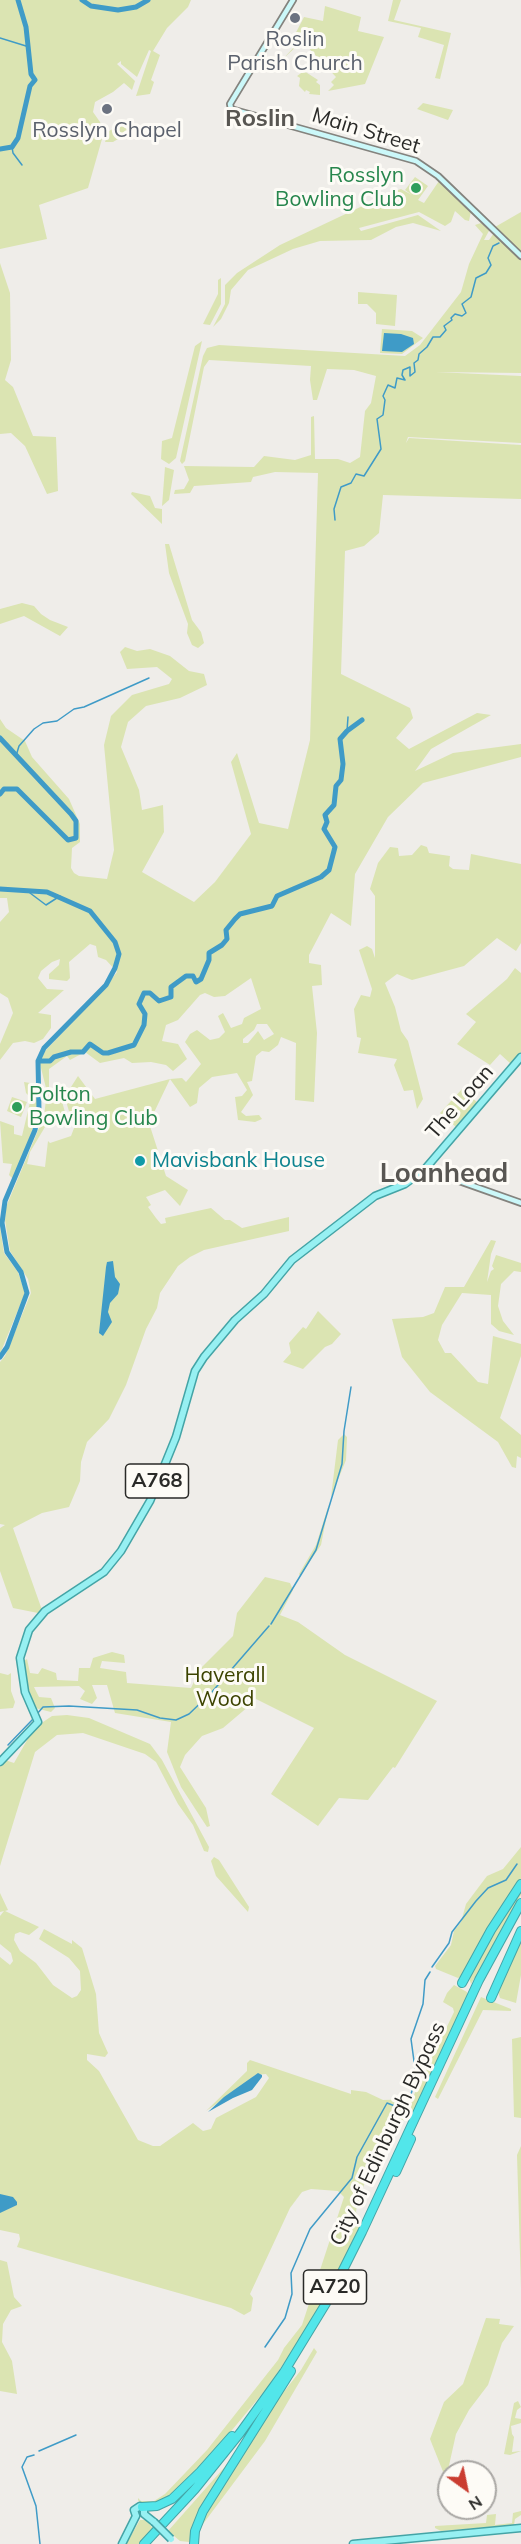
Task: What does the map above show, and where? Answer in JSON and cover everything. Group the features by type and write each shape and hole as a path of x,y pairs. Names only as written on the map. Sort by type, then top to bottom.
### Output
{"highway":[{"path":"462,1983 491,1930 521,1884"},
{"name":"City of Edinburgh Bypass","path":"150,2544 215,2473 288,2371 356,2258 481,1982 521,1903"},
{"name":"City of Edinburgh Bypass","path":"481,1982 521,1912"},
{"path":"491,1998 521,1931"},
{"path":"143,2510 168,2502 193,2479 288,2371"},
{"path":"194,2544 195,2531 203,2511 288,2371"},
{"name":"City of Edinburgh Bypass","path":"144,2544 212,2469 288,2371"}],"main road":[{"name":"Main Street","path":"293,0 230,108 416,160 521,256"},
{"name":"The Loan","path":"425,1169 521,1058"},
{"path":"425,1169 521,1203"},
{"name":"A768","path":"0,1762 36,1719 25,1692 20,1658 29,1630 45,1611 104,1572 116,1558 150,1501 176,1437 195,1371 204,1357 235,1320 264,1294 286,1265 375,1196 405,1184 425,1169"},
{"path":"122,2544 136,2516 134,2510 136,2507 143,2510 177,2544"},
{"path":"353,2544 521,2528"}],"green space":[{"path":"0,0 191,0 188,7 167,28 153,51 160,55 151,80 154,82 150,94 136,96 151,51 149,50 137,77 121,64 121,61 117,64 135,81 132,90 124,83 95,102 93,112 104,132 88,188 39,205 47,239 0,249"},
{"path":"393,0 401,0 394,20 451,33 440,79 435,78 444,45 418,37 421,28 388,21"},
{"path":"325,6 361,17 358,31 384,37 365,84 328,91 334,85 331,82 336,77 302,41 283,59 294,47 290,44 304,17 323,21"},
{"path":"304,71 318,80 316,82 320,85 320,95 309,94 310,92 306,90 305,92 299,86 300,78 297,76"},
{"path":"423,103 453,110 448,120 417,109"},
{"path":"125,122 128,133 113,142 105,142 109,131"},
{"path":"415,177 428,186 418,200 424,203 439,181 471,211 469,221 455,211 451,222 445,226 419,212 359,228 361,231 418,215 441,231 413,223 396,227 371,240 320,241 293,249 248,270 231,290 229,303 221,319 213,327 225,304 225,285 237,273 280,245 373,201 378,201 384,195 401,189 412,195 405,190"},
{"path":"521,212 521,251 495,227"},
{"path":"481,223 490,229 484,240 489,240 494,233 521,259 521,373 436,372 521,376 521,443 408,437 406,443 409,438 521,445 521,499 383,495 379,533 364,546 345,551 341,674 410,708 413,718 396,738 409,749 477,713 491,715 431,749 415,771 453,753 521,744 521,757 423,783 388,817 355,874 351,926 331,913 309,955 309,963 321,965 322,985 312,986 317,1033 314,1102 295,1100 296,1043 281,1037 278,1045 269,1052 262,1051 256,1056 252,1081 247,1082 253,1095 241,1112 246,1116 259,1115 262,1119 255,1122 238,1120 235,1097 242,1096 247,1090 237,1073 212,1077 199,1088 197,1103 190,1107 170,1079 149,1123 166,1176 188,1190 180,1206 165,1190 146,1197 151,1205 148,1207 156,1218 161,1224 166,1223 165,1218 211,1208 225,1220 230,1220 242,1228 289,1217 289,1231 204,1250 178,1266 160,1293 157,1308 146,1329 126,1385 109,1419 87,1442 81,1462 80,1481 69,1507 42,1513 13,1528 42,1610 38,1613 13,1608 0,1571 0,1528 5,1525 0,1524 0,1362 5,1356 31,1293 28,1279 10,1251 5,1220 6,1207 44,1116 47,1092 40,1064 43,1053 104,989 117,972 106,960 98,957 96,946 90,944 69,962 70,978 67,981 49,979 49,974 59,965 60,959 52,962 41,971 38,978 47,989 64,990 38,1013 51,1015 51,1028 43,1039 34,1043 25,1041 13,1043 0,1060 0,1044 13,1013 8,998 0,993 0,922 9,912 7,898 0,898 0,719 6,728 25,741 32,757 69,799 80,824 80,842 72,848 71,868 74,873 79,876 107,879 114,850 104,745 111,716 132,695 169,684 172,679 157,667 127,669 120,652 125,647 137,651 150,649 170,656 189,671 204,674 207,685 180,698 146,706 128,722 121,747 139,790 142,810 163,805 164,832 142,872 194,902 215,882 251,834 231,762 237,753 259,823 288,829 310,740 318,473 275,472 253,477 251,482 194,486 190,493 174,494 175,490 184,489 189,480 184,466 254,467 264,456 295,460 311,455 311,417 314,416 315,459 338,459 350,463 360,457 365,411 371,403 376,376 354,370 327,369 317,400 313,400 310,380 311,366 209,360 204,367 185,461 182,464 180,461 203,356 207,348 219,345 405,356 420,345 461,292 469,264 483,234 475,225","holes":["251,978 261,1009 244,1018 242,1024 231,1028 223,1013 218,1016 225,1032 219,1038 210,1040 197,1030 190,1034 185,1042 201,1064 186,1082 182,1078 170,1079 95,1099 78,1076 71,1087 63,1091 71,1118 76,1123 71,1136 50,1143 48,1141 45,1167 27,1164 30,1152 45,1127 48,1112 67,1120 59,1090 49,1092 49,1069 67,1056 70,1060 85,1052 100,1063 124,1058 132,1063 151,1062 166,1065 173,1071 187,1059 178,1044 162,1041 166,1025 178,1020 200,995 205,993 214,997 225,996","257,1024 267,1024 274,1034 264,1040 258,1031 248,1043 243,1043 243,1039 254,1030"]},
{"path":"0,263 10,293 11,360 5,380 13,387 33,436 56,437 58,491 47,494 25,446 11,433 0,434"},
{"path":"221,278 221,304 210,325 203,324 218,294 218,280"},
{"path":"358,292 397,295 395,326 376,324 376,313 367,304 358,304"},
{"path":"382,329 412,331 423,338 402,354 380,353"},
{"path":"202,341 176,458 169,464 161,459 162,441 172,438 195,346"},
{"path":"165,467 174,470 169,500 162,506"},
{"path":"132,492 150,496 155,508 162,509 162,524 131,494"},
{"path":"165,544 169,544 192,620 201,632 204,643 198,648 192,645 187,633 188,624 169,573"},
{"path":"22,603 34,606 50,620 68,627 60,636 24,616 0,624 0,609"},
{"path":"421,845 427,847 429,853 450,856 449,866 453,869 469,870 471,854 521,864 521,943 516,951 497,938 464,966 412,980 397,974 385,983 395,1007 401,1031 408,1041 423,1099 417,1109 413,1090 404,1091 394,1065 397,1059 358,1053 361,1038 357,1037 354,1009 361,995 370,997 372,989 359,950 367,946 372,949 375,958 375,896 370,889 378,863 390,847 398,848 399,856 412,855"},
{"path":"515,968 521,973 521,1052 511,1064 500,1054 490,1065 457,1044 476,1022 466,1014 507,979"},
{"path":"24,1082 36,1084 38,1111 29,1141 13,1179 9,1175 12,1164 3,1163 0,1121 14,1126 14,1134 22,1136 31,1098 26,1093"},
{"path":"462,1089 478,1103 456,1127 440,1113"},
{"name":"Polton Bowling Club","path":"12,1097 27,1102 21,1117 7,1111"},
{"path":"0,1226 4,1253 18,1272 25,1293 0,1354"},
{"path":"491,1240 496,1241 491,1254 487,1282 494,1269 492,1266 496,1255 521,1263 521,1272 514,1271 501,1284 498,1306 503,1321 514,1335 499,1331 491,1324 491,1295 462,1293 442,1325 438,1340 445,1353 451,1353 478,1382 488,1384 493,1336 521,1344 521,1356 500,1418 521,1435 521,1458 517,1456 516,1468 512,1467 498,1442 430,1392 402,1357 392,1319 423,1317 434,1313 445,1287 464,1287"},
{"path":"318,1311 341,1334 303,1369 283,1362 291,1353 289,1343 303,1327 306,1329"},
{"path":"344,1434 347,1437 346,1460 331,1497 338,1440"},
{"path":"329,1504 321,1545 300,1576 299,1574 316,1545"},
{"name":"Haverall Wood","path":"265,1577 290,1583 293,1590 280,1615 298,1622 345,1655 437,1701 395,1768 393,1767 368,1800 339,1798 318,1826 271,1794 314,1728 254,1698 249,1706 223,1728 202,1736 185,1755 180,1767 206,1808 210,1826 207,1827 181,1787 167,1752 171,1722 115,1713 107,1685 92,1685 97,1698 92,1704 80,1699 85,1691 79,1686 34,1687 39,1697 51,1698 55,1708 51,1712 35,1708 28,1687 24,1661 27,1659 30,1673 38,1674 42,1668 56,1673 57,1680 78,1681 79,1668 90,1668 93,1658 112,1652 124,1655 125,1663 102,1661 100,1668 126,1672 127,1683 191,1688 200,1669 233,1636 237,1613"},
{"path":"0,1673 8,1675 11,1673 11,1691 15,1702 13,1708 0,1709"},
{"path":"67,1715 89,1718 150,1744 162,1760 209,1847 208,1852 204,1851 193,1825 178,1804 156,1762 145,1754 83,1733 57,1735 35,1752 0,1866 0,1767 5,1760 14,1763 34,1728 52,1716"},
{"path":"521,1847 521,1879 463,1976 458,1978 436,1969 435,1966 451,1945 454,1931 461,1922 466,1904 487,1876 503,1869"},
{"path":"214,1857 219,1860 249,1907 248,1912 216,1876 211,1861"},
{"path":"521,1892 471,1984 469,1977 518,1893"},
{"path":"0,1893 8,1910 5,1911 39,1927 29,1935 20,1932 15,1934 14,1940 20,1951 36,1963 53,1985 72,1998 77,1996 81,1990 80,1971 69,1958 39,1939 44,1929 72,1944 72,1940 82,1948 96,1994 99,2033 108,2053 105,2057 87,2054 87,2060 99,2071 138,2140 153,2146 160,2146 193,2123 203,2131 211,2129 216,2118 256,2097 269,2078 266,2074 255,2075 206,2111 247,2071 247,2063 250,2060 351,2094 351,2090 366,2092 383,2100 412,2099 454,2012 453,2008 443,2002 447,1993 454,1985 467,1992 468,1996 417,2109 405,2118 390,2140 374,2156 357,2205 356,2212 360,2225 332,2285 307,2329 267,2388 203,2465 175,2492 155,2504 140,2504 138,2498 141,2501 154,2501 165,2494 207,2450 278,2360 284,2348 302,2325 344,2197 338,2191 311,2189 302,2192 290,2208 250,2294 253,2298 251,2311 244,2315 231,2308 17,2247 19,2234 0,2230 0,1957 10,1965 13,1961 11,1953 0,1944 0,1916 4,1911 0,1912"},
{"path":"521,1938 521,1975 516,2003 500,1998 498,1992"},
{"path":"481,1997 511,2009 511,2011 483,2010 438,2099 435,2097"},
{"path":"521,2037 521,2118 514,2117 512,2039"},
{"path":"521,2146 521,2288 517,2155"},
{"path":"0,2260 7,2262 14,2297 22,2306 11,2310 3,2324 2,2342 12,2361 17,2394 0,2391"},
{"path":"486,2318 500,2319 499,2324 514,2326 502,2343 488,2385 469,2410 456,2434 450,2460 438,2460 430,2439 444,2402 463,2384"},
{"path":"314,2348 317,2352 265,2441 200,2528 196,2544 201,2522 271,2408 301,2370"},
{"path":"518,2401 521,2407 517,2410 515,2418 521,2419 521,2423 511,2426 514,2437 512,2452 521,2451 510,2455 504,2454 514,2403"},
{"path":"230,2461 232,2462 201,2507 189,2542 180,2541 168,2531"},
{"path":"521,2511 514,2525 441,2531 435,2528 435,2526 486,2523 486,2520 495,2520 495,2525 512,2523 513,2513"},
{"path":"140,2520 147,2520 153,2529 139,2544 126,2544"}],"water":[{"path":"384,333 401,334 413,338 414,344 402,352 382,351"},
{"path":"113,1261 115,1277 120,1284 118,1294 110,1303 108,1312 112,1322 103,1336 99,1333 106,1267 107,1262"},
{"path":"258,2073 262,2077 252,2090 208,2112 224,2097"},
{"path":"0,2194 13,2197 17,2205 0,2213"}],"waterway":[{"path":"0,149 12,147 18,138 30,86 35,80 31,74 26,27 18,0"},
{"path":"82,0 91,6 118,10 136,7 148,0"},
{"path":"0,38 26,46"},
{"path":"12,147 13,153 22,165"},
{"path":"335,520 334,509 341,487 351,483 356,474 364,476 381,449 377,419 383,415 385,400 383,396 388,385 395,388 397,378 405,380 402,375 403,370 410,367 410,376 415,372 414,363 433,337 440,337 446,330 444,326 452,320 455,314 462,316 466,313 462,304 471,297 476,278 486,273 491,265 488,258 493,246 499,243"},
{"path":"16,756 19,746 34,729 43,723 57,721 74,709 84,707 149,678"},
{"path":"347,731 348,717"},
{"path":"38,1061 50,1061 54,1057 71,1052 83,1052 90,1044 103,1053 134,1045 144,1025 145,1014 139,1004 144,993 150,993 159,1001 171,997 171,987 186,976 193,976 196,982 201,979 209,960 209,953 227,939 226,930 240,914 272,906 277,896 321,877 329,870 335,847 324,829 327,822 325,815 334,805 336,786 341,780 343,764 340,739 362,720"},
{"path":"0,738 71,814 76,821 76,838 68,840 17,789 4,789 0,794"},
{"path":"0,889 47,892 90,911 115,942 119,954 106,985 44,1048 38,1061 39,1110 35,1130 5,1201 2,1223 7,1252 21,1272 27,1293 7,1347 0,1357"},
{"path":"30,893 46,905 60,896"},
{"path":"271,1624 316,1550 342,1464 344,1431 351,1387"},
{"path":"37,1714 43,1707 69,1706 137,1710 160,1718 176,1720 189,1714 211,1693 269,1626"},
{"path":"8,1745 34,1718"},
{"path":"432,1967 449,1943 452,1932 476,1901 488,1888 506,1880 517,1864"},
{"path":"265,2347 285,2318 292,2294 291,2273 310,2229 352,2178 357,2157 387,2103 403,2109 410,2098 416,2076 411,2039 423,2004 425,1980 430,1972"},
{"path":"39,2451 76,2435"},
{"path":"34,2455 27,2457 22,2467 36,2506 40,2544"}],"place":[{"name":"Roslin Parish Church","path":"295,18"},
{"name":"Rosslyn Chapel","path":"107,109"},
{"name":"Rosslyn Bowling Club","path":"416,188"},
{"name":"Polton Bowling Club","path":"17,1107"},
{"name":"Mavisbank House","path":"140,1161"}],"district":[{"name":"Roslin","path":"260,119"},
{"name":"Loanhead","path":"444,1174"}]}
